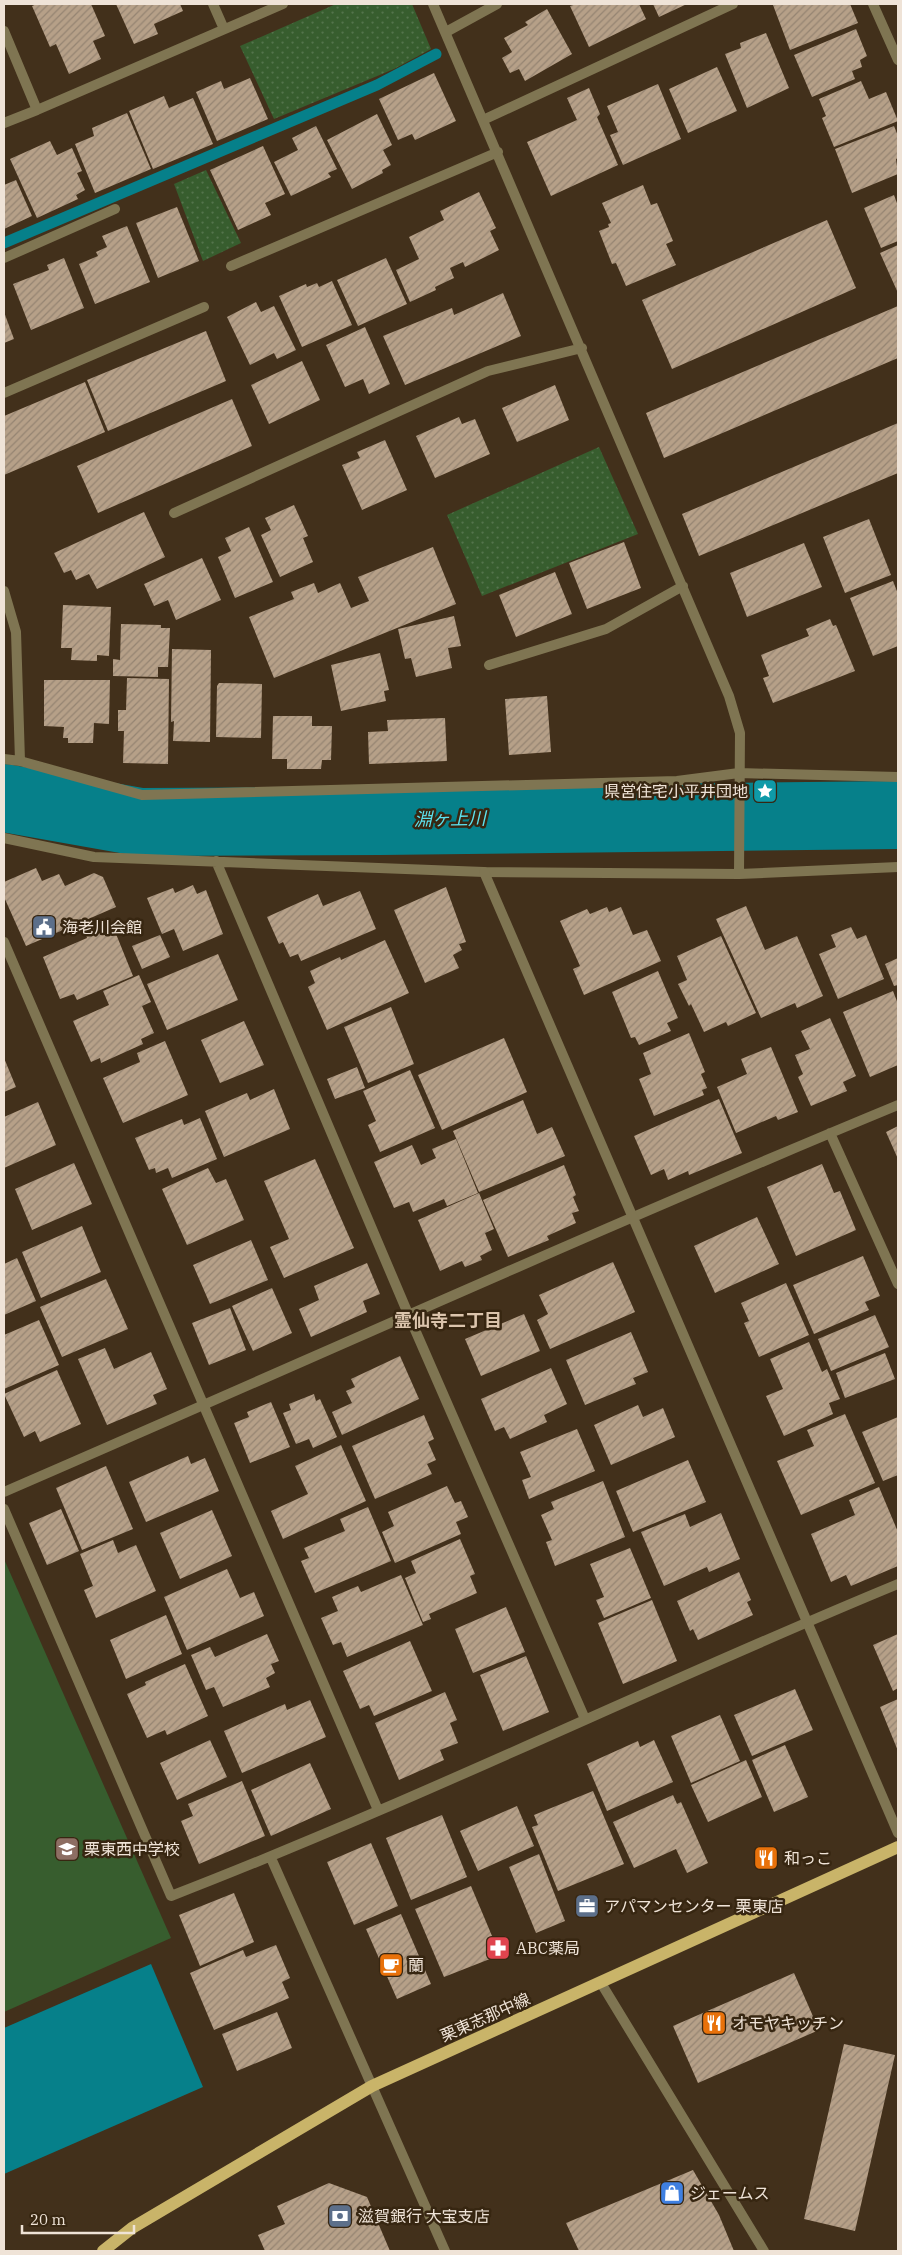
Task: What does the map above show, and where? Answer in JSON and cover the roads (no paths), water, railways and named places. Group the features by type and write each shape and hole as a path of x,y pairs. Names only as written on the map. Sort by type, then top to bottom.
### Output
{"main road":[{"name":"栗東志那中線","path":"103,2251 132,2228 372,2086 898,1847"}],"street":[{"path":"213,4 224,29"},
{"path":"4,123 282,4"},
{"path":"433,4 730,696 740,733 739,874"},
{"path":"446,32 498,4"},
{"path":"483,120 733,4"},
{"path":"872,4 898,60"},
{"path":"4,31 37,110"},
{"path":"231,266 498,152"},
{"path":"4,258 115,209"},
{"path":"4,393 204,307"},
{"path":"174,513 488,371 582,348"},
{"path":"489,665 606,629 683,586"},
{"path":"4,591 16,632 20,762"},
{"path":"4,759 142,795 739,778 898,777"},
{"path":"4,838 94,857 484,872 739,874 898,867"},
{"path":"216,861 409,1316 585,1719"},
{"path":"484,872 898,1833"},
{"path":"4,942 378,1810"},
{"path":"4,1492 409,1316 633,1216 898,1105"},
{"path":"830,1133 898,1284"},
{"path":"4,1508 171,1896 271,1858 806,1622 898,1584"},
{"path":"271,1858 445,2251"},
{"path":"601,1983 764,2251"}],"water":[{"path":"151,1964 203,2087 4,2174 4,2028"}],"waterway":[{"path":"4,243 377,85 436,54"},
{"name":"淵ヶ上川","path":"4,798 140,822 898,815"}],"place":[{"name":"県営住宅小平井団地","path":"765,791"},
{"name":"海老川会館","path":"44,927"},
{"name":"栗東西中学校","path":"67,1849"},
{"name":"和っこ","path":"766,1858"},
{"name":"アパマンセンター 栗東店","path":"587,1906"},
{"name":"ABC薬局","path":"498,1948"},
{"name":"蘭","path":"391,1965"},
{"name":"オモヤキッチン","path":"714,2023"},
{"name":"ジェームス","path":"672,2193"},
{"name":"滋賀銀行 大宝支店","path":"340,2216"}],"district":[{"name":"霊仙寺二丁目","path":"448,1321"}]}
